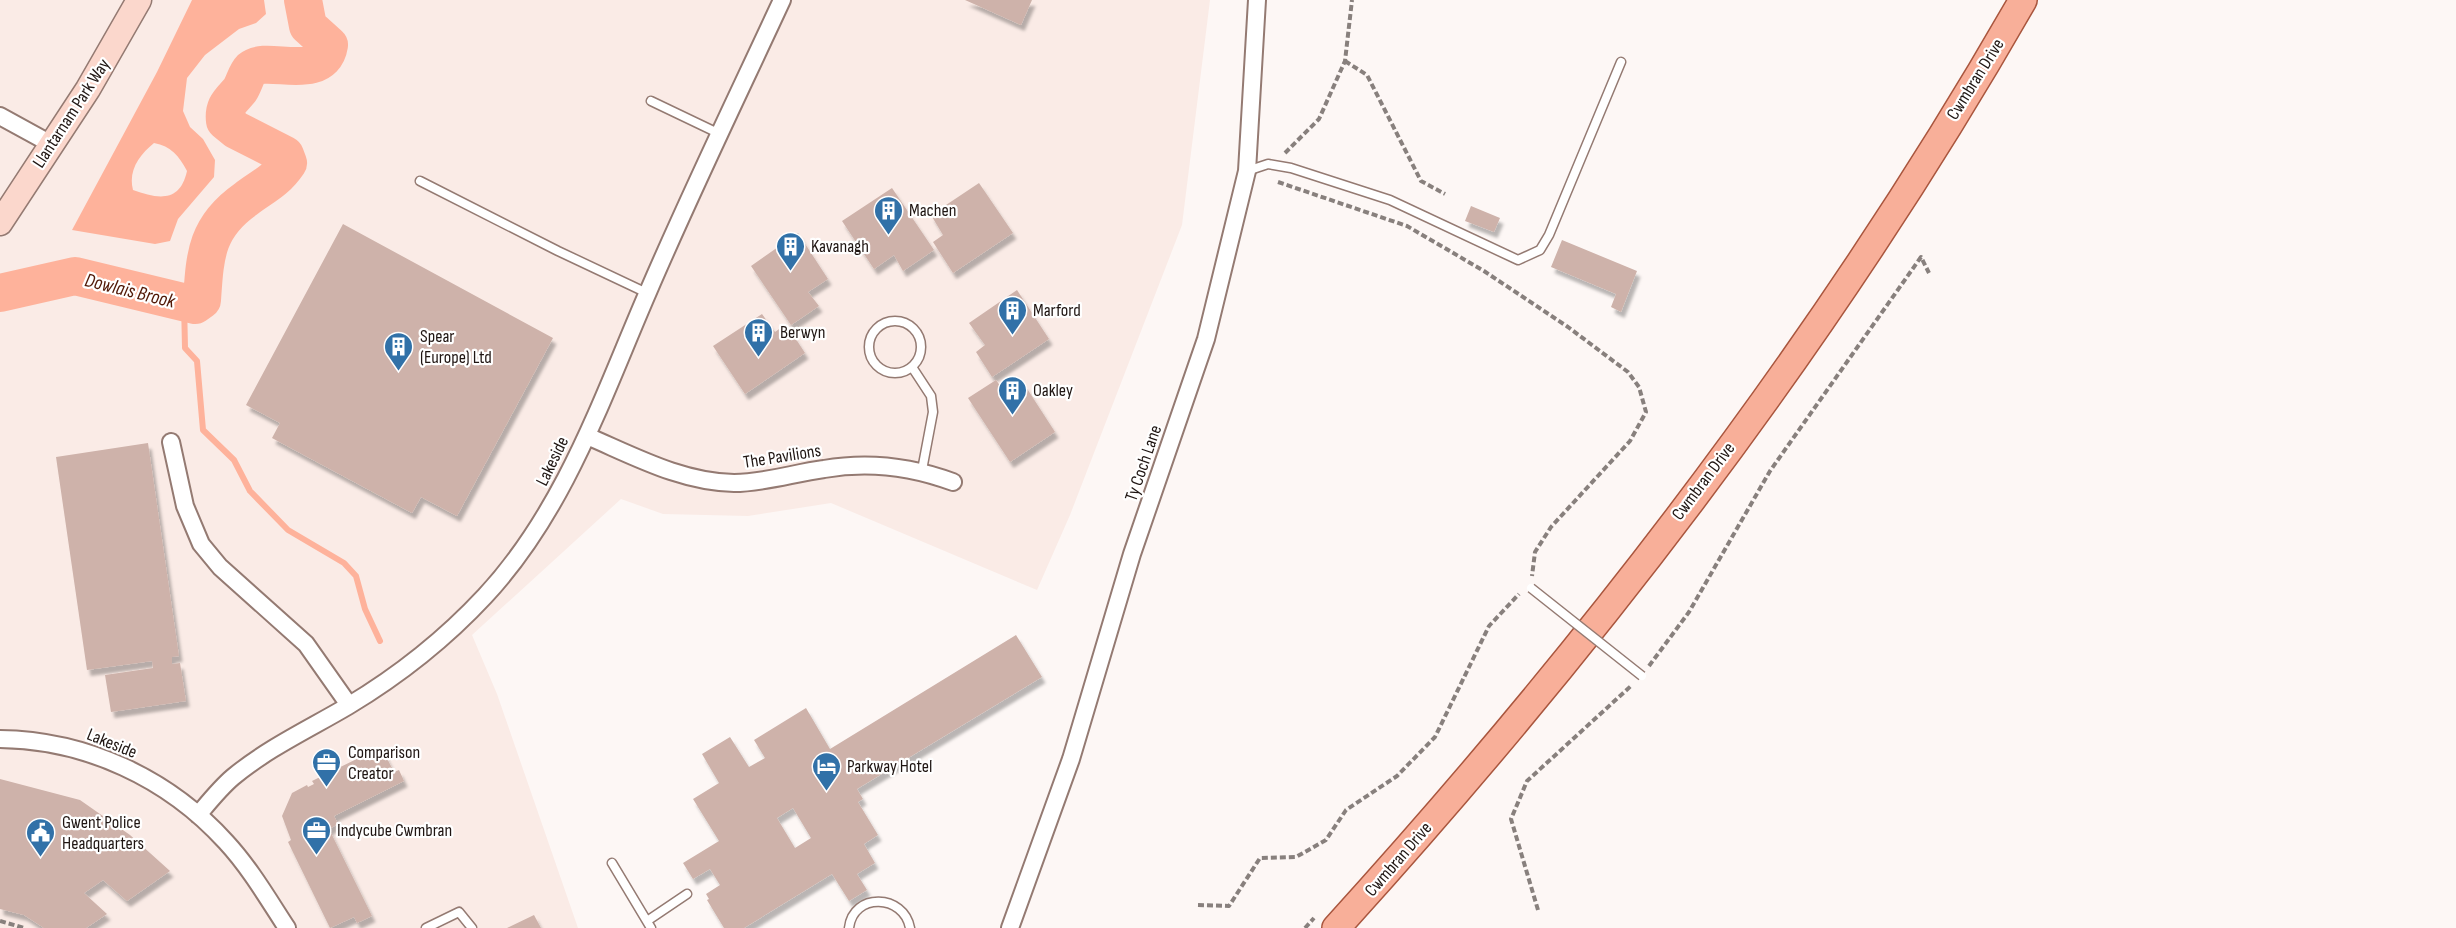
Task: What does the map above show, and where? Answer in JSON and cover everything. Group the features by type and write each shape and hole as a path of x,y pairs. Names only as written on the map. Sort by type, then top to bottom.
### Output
{"main road":[{"name":"Cwmbran Drive","path":"1328,920 1492,752 1588,634 1751,417 1893,211 2024,0"}],"street":[{"name":"Llantarnam Park Way","path":"0,223 88,89 139,0"},
{"name":"Lakeside","path":"198,814 233,777 276,747 379,686 434,644 484,597 518,557 559,494 587,436 648,293 782,0"},
{"name":"Ty Coch Lane","path":"1010,928 1071,759 1132,554 1206,339 1247,171 1257,0"},
{"path":"0,116 51,144"},
{"name":"The Pavilions","path":"587,436 669,471 733,483 856,465 885,465 922,470 953,482"},
{"path":"171,442 185,506 201,544 220,567 306,644 349,705"},
{"name":"Lakeside","path":"0,739 62,744 106,759 148,779 198,814 240,860 286,928"}],"lane":[{"path":"1247,171 1269,164 1291,168 1390,200 1518,260 1540,250 1549,235 1621,62"},
{"path":"651,101 720,134"},
{"path":"420,181 558,251 648,293"},
{"path":"891,321 909,325 916,332 921,350 912,367 894,373 877,365 869,348 874,330 891,321"},
{"path":"912,367 930,396 933,412 922,470"},
{"path":"1531,588 1642,676"},
{"path":"612,863 649,924 687,894"},
{"path":"849,928 854,914 861,907 879,901 897,906 904,913 910,928"},
{"path":"426,928 459,912 472,928"}],"path":[{"path":"1269,164 1289,150 1319,119 1345,61 1352,0"},
{"path":"1345,61 1366,75 1421,181 1445,194"},
{"path":"1198,905 1229,906 1260,858 1296,857 1326,840 1346,810 1396,776 1435,737 1489,626 1517,596 1531,588 1535,552 1551,527 1630,441 1646,412 1639,387 1628,372 1568,327 1484,271 1407,226 1262,179 1247,171"},
{"path":"1538,910 1511,819 1527,781 1642,676 1689,612 1770,471 1921,257 1929,273"},
{"path":"1305,928 1328,920"},
{"path":"0,921 24,928"}],"shaded area":[{"path":"0,0 1210,0 1182,225 1070,515 1037,590 831,503 748,516 663,514 621,499 472,635 497,694 578,928 0,928"},
{"path":"192,0 264,0 266,14 256,23 239,29 205,55 187,78 183,111 190,127 203,139 215,160 214,177 178,219 170,241 155,244 72,230 157,72","holes":["154,143 174,152 181,161 187,171 184,181 179,189 167,196 133,190 132,176 136,164"]}],"building":[{"path":"965,0 1032,0 1021,25"},
{"path":"979,183 1013,233 953,273 933,242 943,235 931,215"},
{"name":"Machen","path":"892,188 934,250 903,271 894,255 874,269 842,221"},
{"path":"1471,206 1500,218 1494,232 1465,221"},
{"name":"Spear (Europe) Ltd","path":"343,224 553,338 457,516 421,497 412,513 272,438 280,423 246,405"},
{"name":"Kavanagh","path":"798,233 828,279 808,292 819,306 791,325 751,266"},
{"path":"1562,240 1637,271 1621,312 1611,307 1616,294 1551,267"},
{"name":"Marford","path":"1017,290 1049,339 992,377 976,352 985,345 969,323"},
{"name":"Berwyn","path":"762,314 775,332 786,324 805,353 745,394 713,346"},
{"name":"Oakley","path":"996,380 1008,397 1024,384 1055,432 1010,462 968,398"},
{"path":"148,443 179,656 172,657 172,664 180,663 186,701 111,712 105,675 153,668 152,661 87,670 56,457"},
{"path":"1016,635 1042,677 857,789 863,799 858,802 878,835 864,844 875,863 857,874 867,890 849,901 832,874 744,928 724,928 707,900 709,899 706,894 720,885 710,869 693,879 683,863 719,841 693,799 719,783 702,754 730,737 749,767 765,758 754,740 806,708 830,749","holes":["793,808 811,838 795,848 777,818"]},
{"path":"381,747 394,772 399,770 404,781 334,816 338,824 329,829 372,916 357,923 354,917 330,928 288,842 291,840 282,816 292,793 314,784 312,781"},
{"path":"0,779 80,800 130,835 170,871 127,901 103,880 84,893 107,914 86,928 44,928 24,915 0,909"},
{"path":"534,915 541,928 507,928"}],"waterway":[{"name":"Dowlais Brook","path":"0,293 75,276 195,305 202,300 207,256 215,231 233,210 273,179 288,163 285,155 236,130 225,121 226,107 240,90 251,69 258,66 306,66 316,63 325,56 329,45 308,26 303,0"},
{"path":"184,302 185,348 197,361 203,430 234,460 250,491 288,530 344,563 356,576 365,609 380,641"}],"place":[{"name":"Machen","path":"888,236"},
{"name":"Kavanagh","path":"790,272"},
{"name":"Marford","path":"1012,336"},
{"name":"Berwyn","path":"759,358"},
{"name":"Spear (Europe) Ltd","path":"399,372"},
{"name":"Oakley","path":"1012,416"},
{"name":"Comparison Creator","path":"327,788"},
{"name":"Parkway Hotel","path":"826,792"},
{"name":"Indycube Cwmbran","path":"316,856"},
{"name":"Gwent Police Headquarters","path":"41,858"}]}
